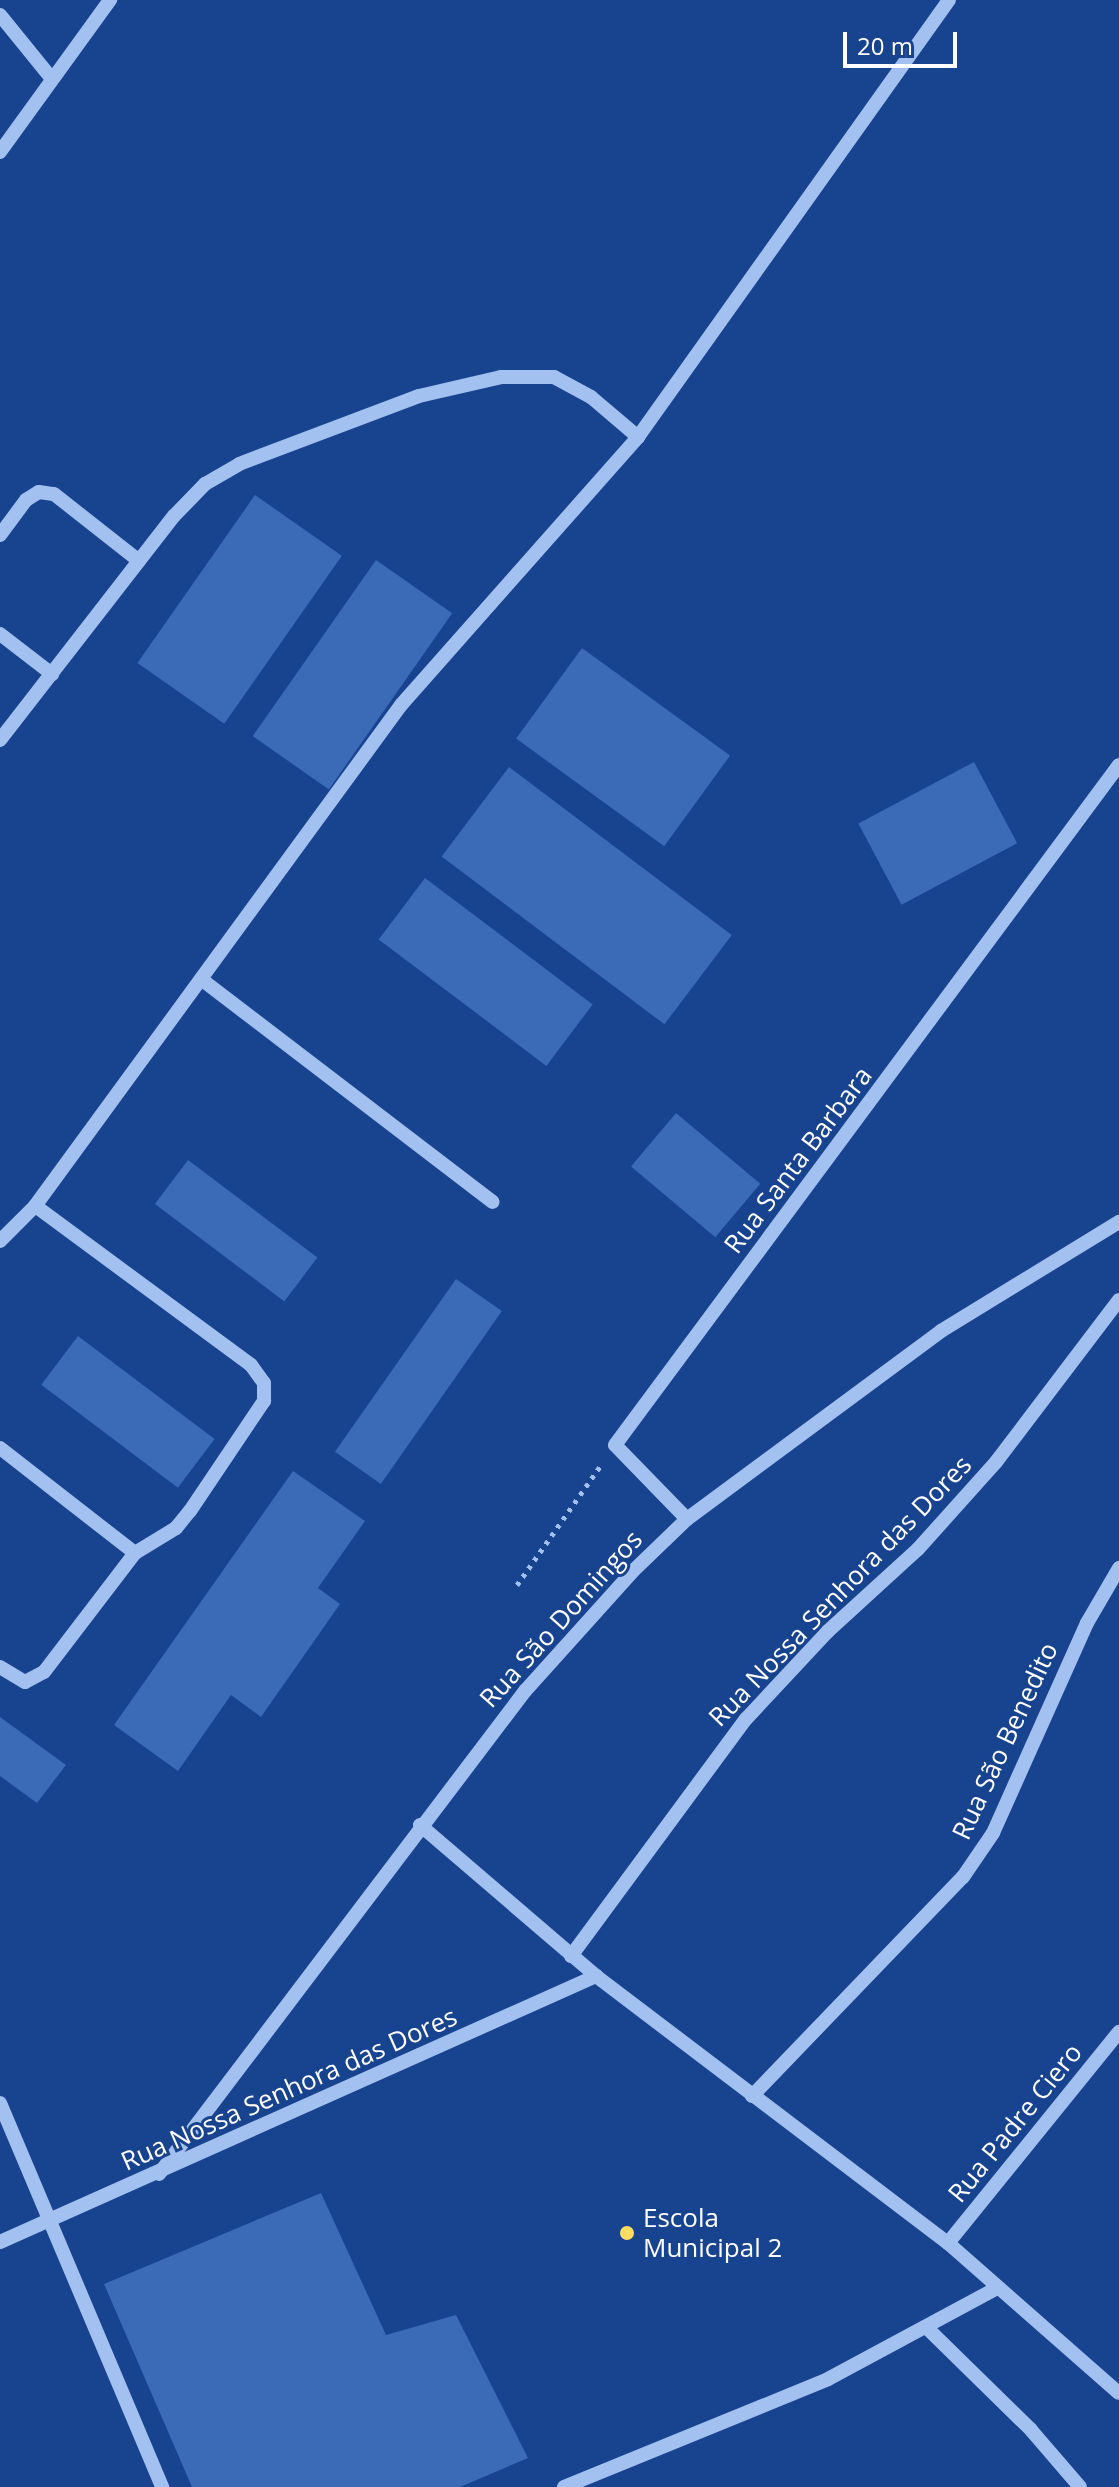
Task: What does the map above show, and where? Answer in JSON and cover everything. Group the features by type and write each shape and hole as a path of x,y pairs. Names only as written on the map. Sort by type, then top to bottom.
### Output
{"street":[{"path":"0,152 110,0"},
{"path":"0,1241 35,1206 407,697 638,437 949,0"},
{"path":"0,15 52,79"},
{"path":"0,740 139,561 205,484 239,464 419,396 501,377 554,377 591,397 638,437"},
{"path":"0,535 26,500 39,492 54,494 139,561"},
{"path":"0,634 52,674"},
{"name":"Rua Santa Barbara","path":"615,1445 1119,765"},
{"path":"201,979 493,1202"},
{"path":"0,1667 14,1678 36,1680 135,1553 176,1528 190,1511 264,1401 264,1383 251,1365 35,1206"},
{"name":"Rua São Domingos","path":"159,2174 420,1825 525,1691 687,1519 941,1331 1119,1222"},
{"name":"Rua Nossa Senhora das Dores","path":"571,1956 746,1719 827,1632 918,1549 996,1462 1119,1300"},
{"path":"615,1445 687,1519"},
{"path":"0,1448 135,1553"},
{"name":"Rua São Benedito","path":"752,2096 963,1877 993,1833 1087,1623 1119,1568"},
{"path":"420,1825 596,1976 948,2243 1119,2392"},
{"name":"Rua Nossa Senhora das Dores","path":"0,2242 159,2174 596,1976"},
{"name":"Rua Padre Ciero","path":"948,2243 1119,2032"},
{"path":"0,2103 53,2219 162,2487"},
{"path":"564,2487 828,2379 997,2288"},
{"path":"926,2327 1031,2430 1080,2487"}],"path":[{"path":"517,1585 615,1445"}],"building":[{"path":"255,495 342,556 224,724 137,663"},
{"path":"376,560 452,613 329,789 253,736"},
{"path":"582,648 730,756 664,846 516,739"},
{"path":"974,762 1017,843 902,905 858,824"},
{"path":"509,767 732,935 664,1024 442,856"},
{"path":"425,878 593,1004 546,1066 379,939"},
{"path":"676,1113 760,1184 715,1237 631,1167"},
{"path":"188,1160 317,1257 284,1301 155,1204"},
{"path":"456,1279 502,1311 381,1484 335,1452"},
{"path":"78,1336 215,1439 178,1488 41,1385"},
{"path":"293,1471 365,1521 318,1588 340,1604 261,1717 231,1695 178,1771 114,1725"},
{"path":"0,1717 66,1765 37,1803 0,1776"},
{"path":"321,2193 386,2335 456,2315 528,2458 460,2487 192,2487 104,2284"}],"place":[{"name":"Escola Municipal 2","path":"627,2233"}]}
